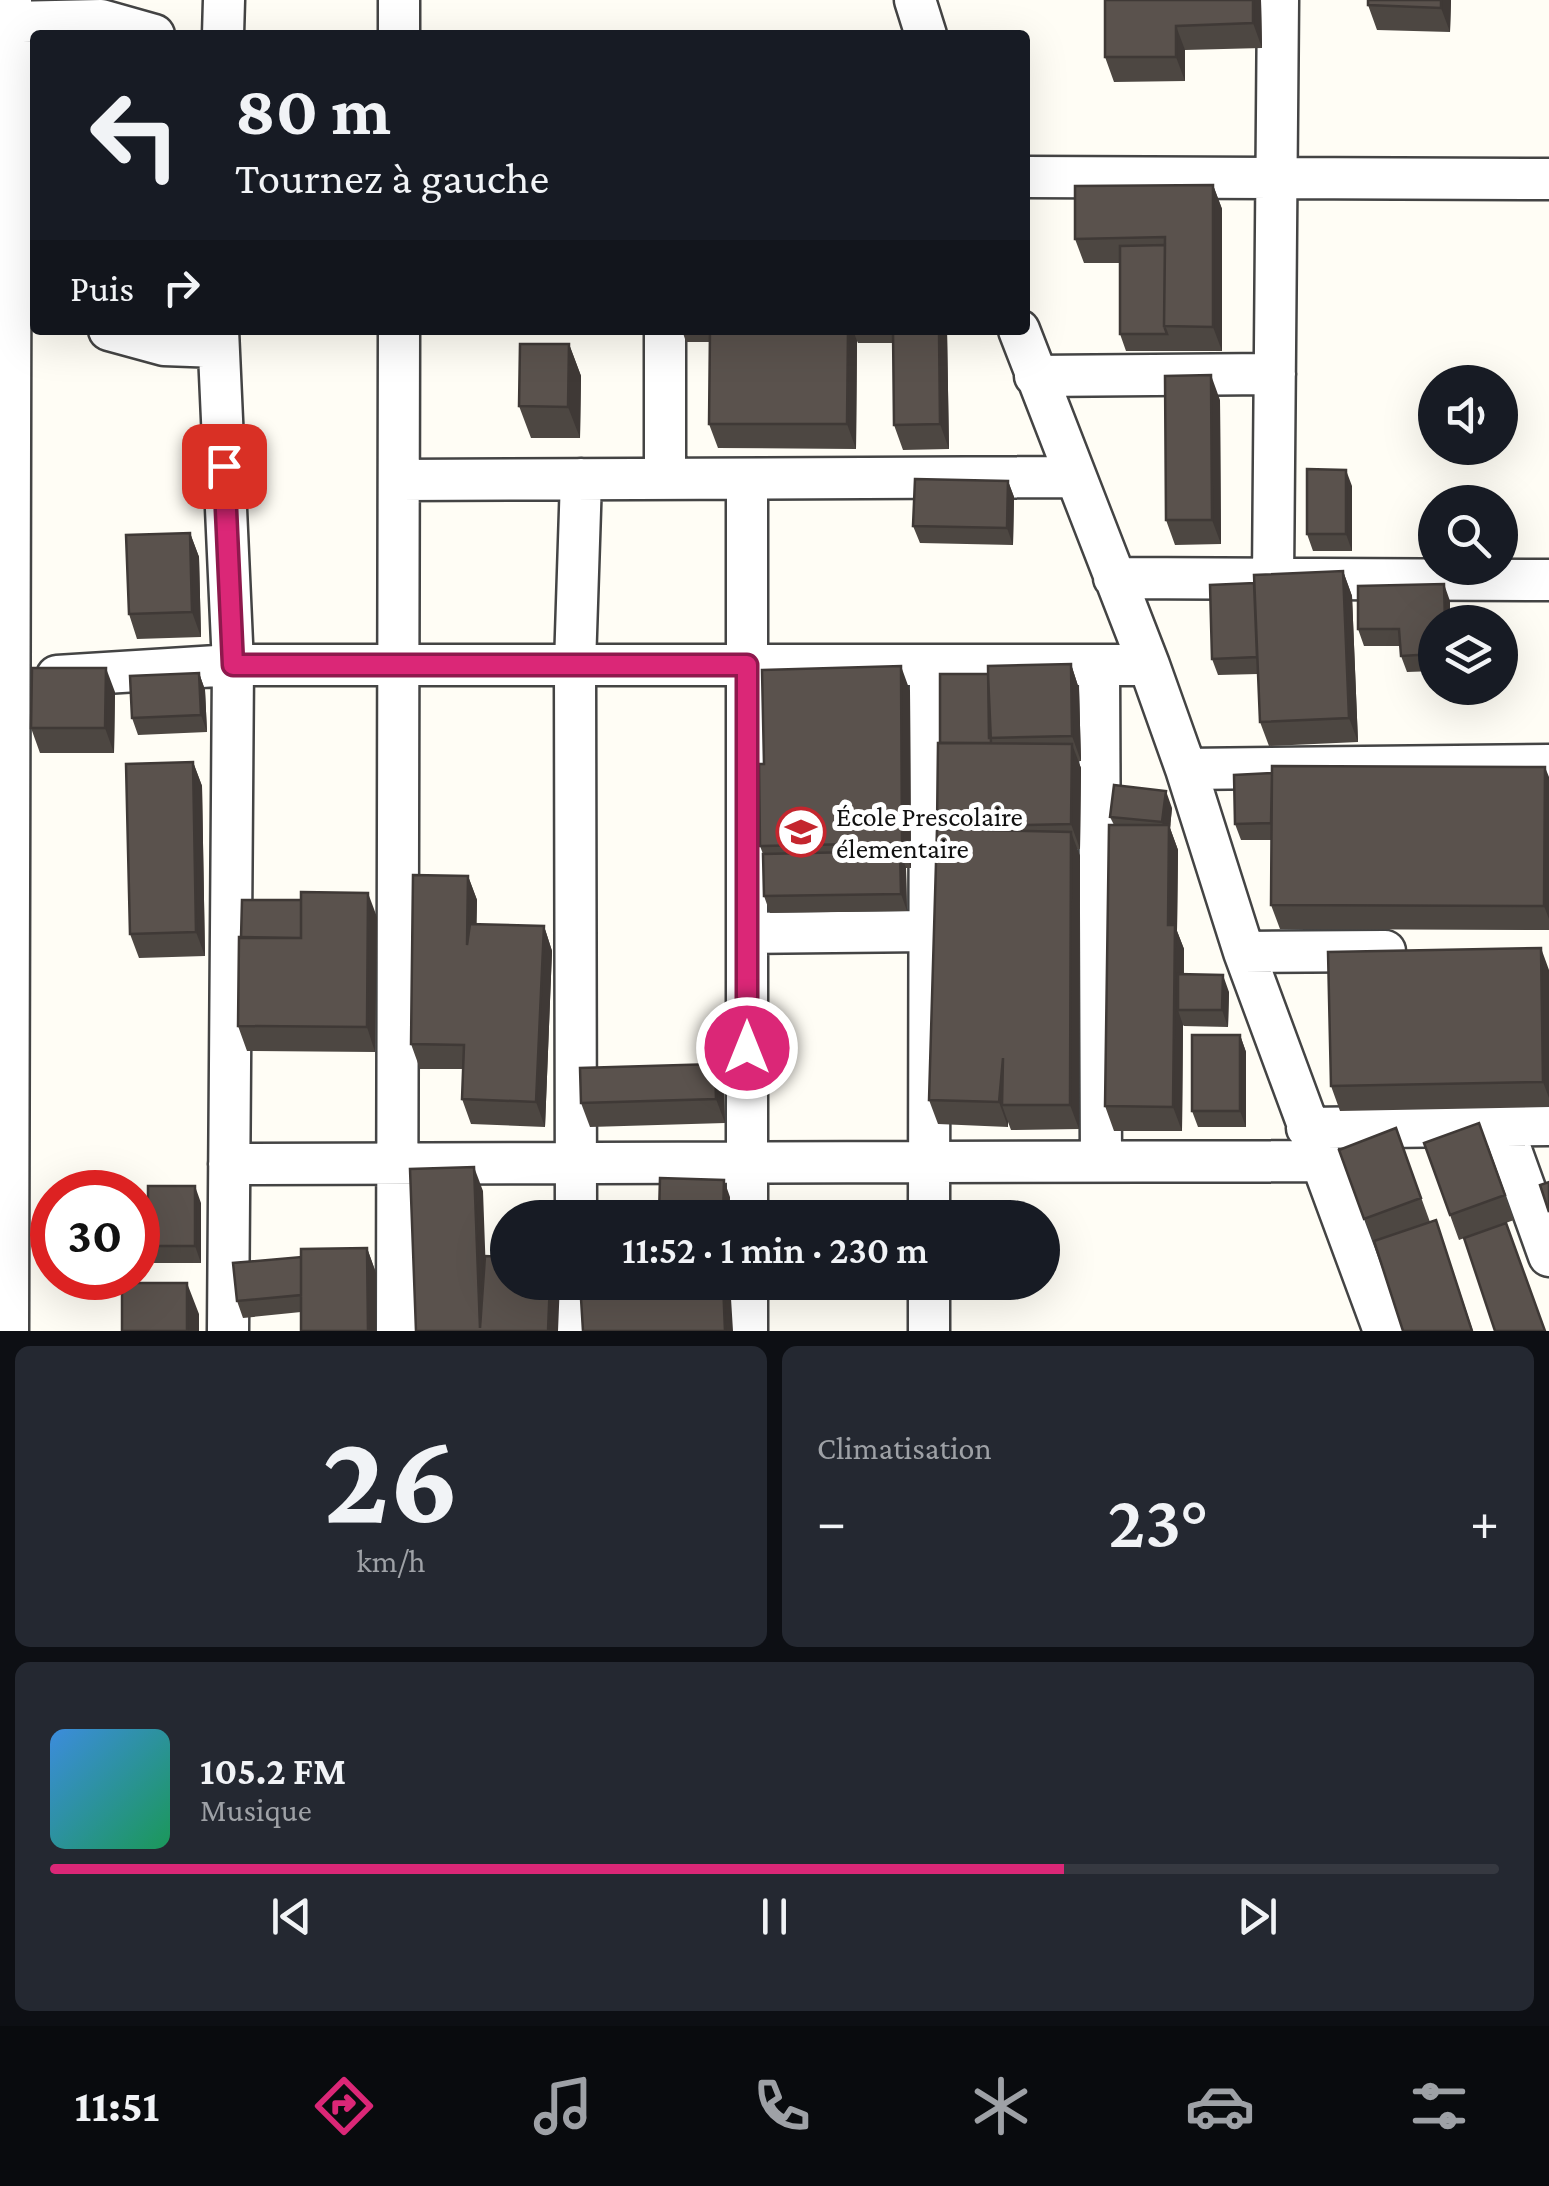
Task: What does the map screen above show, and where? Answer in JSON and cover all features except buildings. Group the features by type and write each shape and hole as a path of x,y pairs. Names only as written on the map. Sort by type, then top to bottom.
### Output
{"street":[{"path":"223,30 224,0"},
{"path":"399,0 399,30"},
{"path":"916,0 925,30"},
{"path":"1273,578 1278,0"},
{"path":"8,1331 8,678 23,276 11,11 101,20 136,30"},
{"path":"1030,177 1549,179"},
{"path":"126,335 164,346 218,339 233,665 228,1331"},
{"path":"397,1331 399,335"},
{"path":"665,335 665,479"},
{"path":"1021,335 1149,665 1244,952 1384,1331"},
{"path":"1035,376 1275,374"},
{"path":"399,480 1075,478"},
{"path":"576,1200 575,665 581,479"},
{"path":"747,479 747,1200"},
{"path":"1114,578 1549,580"},
{"path":"8,678 233,665 1149,665"},
{"path":"929,1200 930,665"},
{"path":"1100,665 1101,1161"},
{"path":"1186,768 1549,765"},
{"path":"747,933 929,931"},
{"path":"1244,952 1416,950"},
{"path":"229,1164 1101,1161 1502,1125 1549,1125"},
{"path":"1502,1125 1549,1256"},
{"path":"576,1300 576,1331"},
{"path":"747,1300 747,1331"},
{"path":"929,1300 929,1331"}],"place":[{"name":"École Prescolaire élementaire","path":"801,832"}],"route":[{"path":"224,466 233,665 747,665 747,1048"}]}
